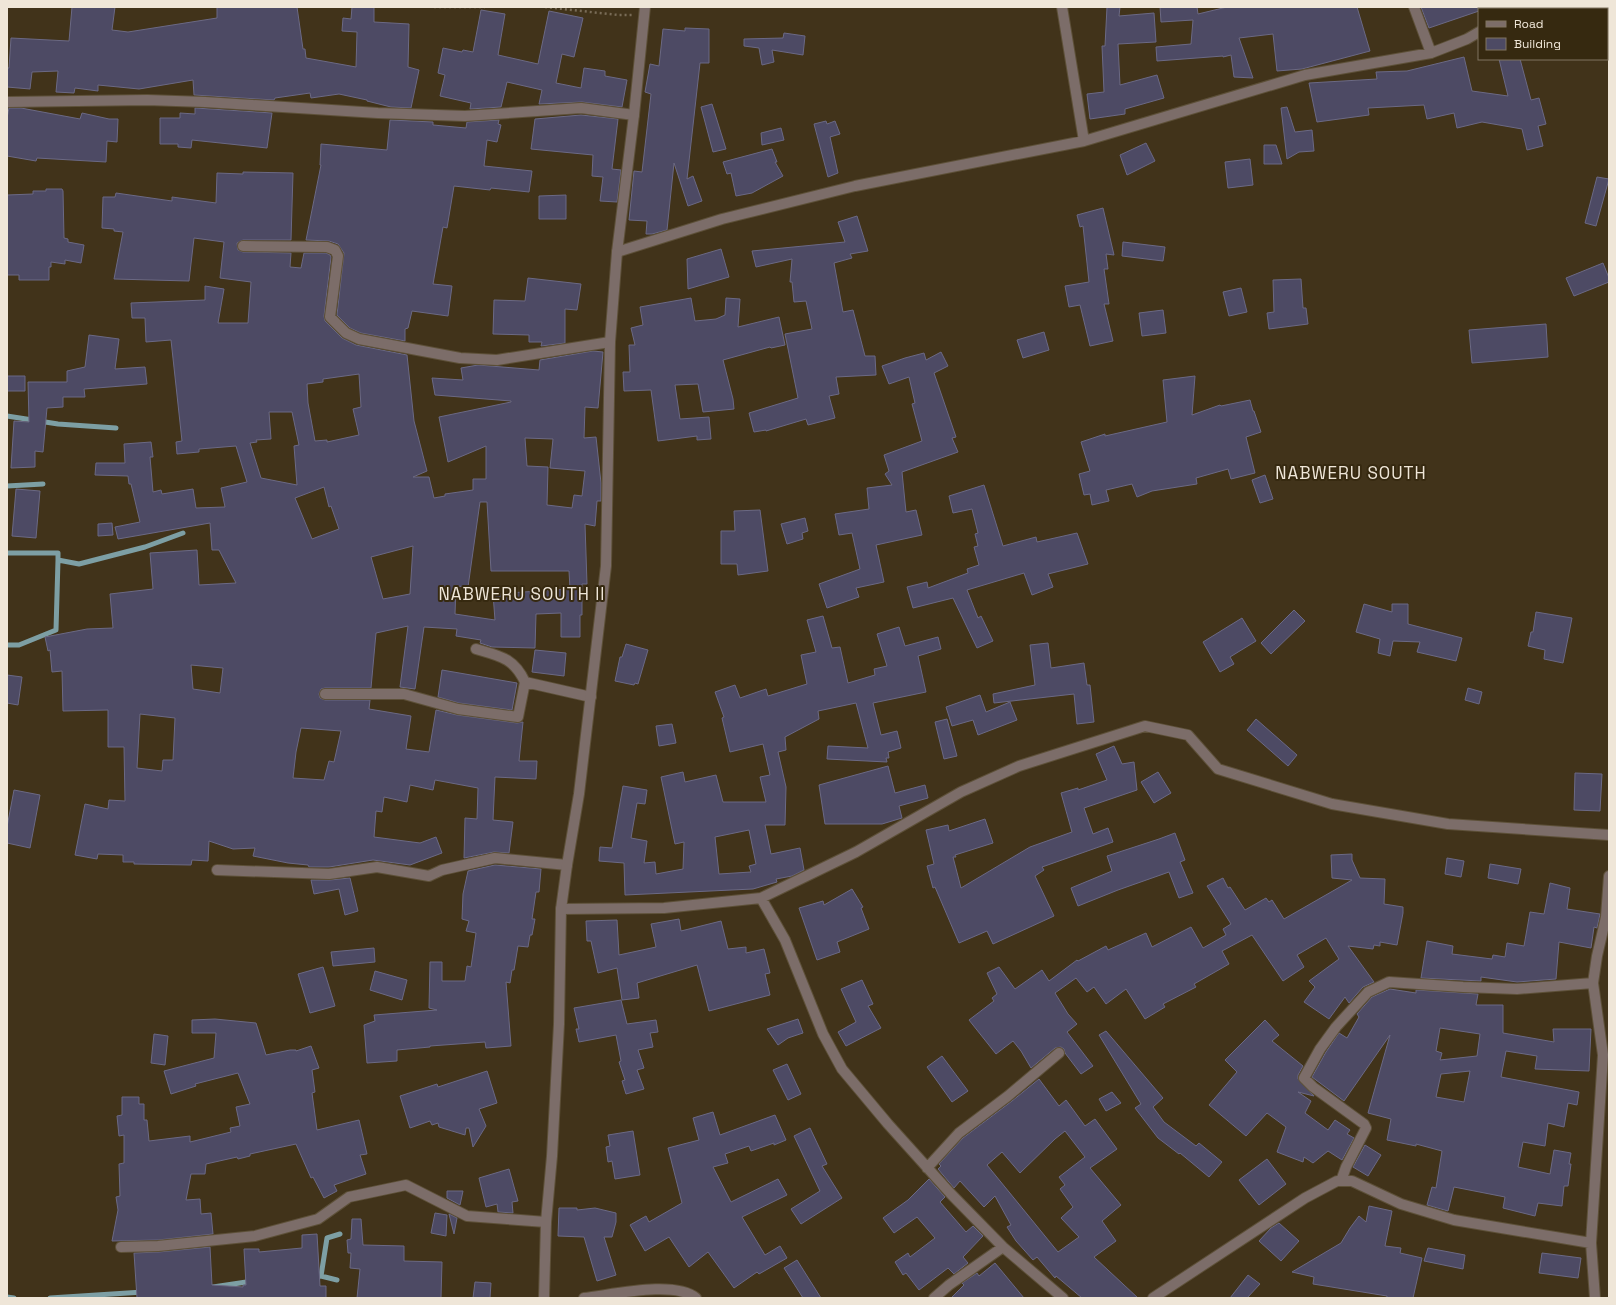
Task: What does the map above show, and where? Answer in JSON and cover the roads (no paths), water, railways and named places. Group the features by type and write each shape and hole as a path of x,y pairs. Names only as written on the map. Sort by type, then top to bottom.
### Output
{"street":[{"path":"1062,7 1084,141"},
{"path":"1414,7 1431,53"},
{"path":"544,1298 546,1222 553,1140 559,1024 562,909 567,865 579,794 606,566 610,342 617,252 645,11"},
{"path":"617,252 722,219 855,186 1084,141 1305,75 1431,53 1467,39 1478,33"},
{"path":"7,102 147,100 205,102 378,113 465,116 581,108 634,115"},
{"path":"243,246 327,247 335,250 338,256 331,298 330,317 346,333 359,339 460,358 497,360 610,342"},
{"path":"325,694 404,694 458,709 518,716 525,682 520,670 502,657 476,649"},
{"path":"525,682 591,697"},
{"path":"562,909 664,908 761,898 856,852 961,792 1019,766 1145,726 1188,735 1218,769 1332,804 1448,824 1609,835"},
{"path":"217,870 329,874 377,867 429,876 442,870 495,858 567,865"},
{"path":"1595,1298 1591,1243 1603,1055 1593,983 1597,956 1606,917 1609,876"},
{"path":"761,898 785,940 823,1034 842,1069 926,1168 1003,1247 1063,1298"},
{"path":"1341,1181 1346,1167 1366,1128 1364,1124 1313,1087 1304,1078 1320,1049 1336,1027 1368,992 1389,982 1463,988 1517,989 1593,983"},
{"path":"926,1168 959,1132 1008,1096 1059,1053"},
{"path":"1153,1298 1305,1198 1337,1181 1352,1181 1401,1204 1454,1220 1591,1243"},
{"path":"121,1248 158,1246 255,1236 318,1219 349,1197 406,1185 467,1216 546,1222"},
{"path":"934,1298 949,1285 1003,1247"},
{"path":"584,1298 662,1288 690,1293 696,1298"}],"waterway":[{"path":"7,416 58,424 116,428"},
{"path":"7,486 43,484"},
{"path":"58,560 79,564 145,547 183,533"},
{"path":"7,553 58,553 56,630 19,645 7,645"},
{"path":"321,1276 327,1238 340,1234"},
{"path":"314,1277 321,1276 337,1280"},
{"path":"213,1287 253,1281"},
{"path":"50,1298 143,1292"},
{"path":"7,1297 14,1298"}],"district":[{"name":"NABWERU SOUTH","path":"1351,473"},
{"name":"NABWERU SOUTH II","path":"522,594"}]}
